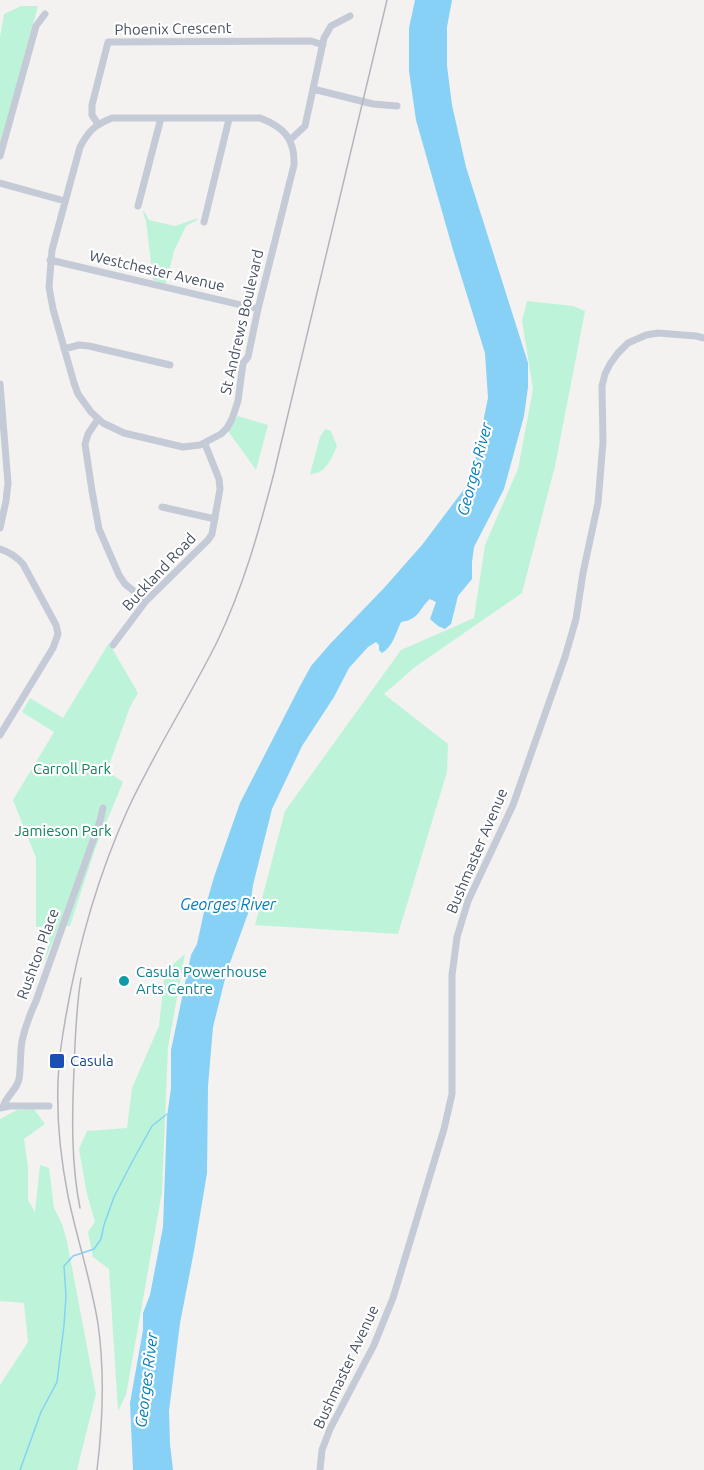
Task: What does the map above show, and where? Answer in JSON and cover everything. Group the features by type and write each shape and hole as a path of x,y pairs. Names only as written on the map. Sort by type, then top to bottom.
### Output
{"street":[{"path":"0,156 36,26 45,14"},
{"path":"205,444 183,447 112,429 91,412 78,393 50,296 50,260 80,147 87,134 98,124 112,118 260,118 273,123 290,140 304,126 327,31 331,26 350,16"},
{"name":"Phoenix Crescent","path":"98,124 92,115 92,105 108,42 311,41 323,45"},
{"path":"313,89 373,104 397,105"},
{"path":"138,206 161,118"},
{"path":"204,222 229,119"},
{"name":"St Andrews Boulevard","path":"205,444 227,428 236,410 243,363 248,357 294,165 290,140"},
{"path":"0,183 65,201"},
{"name":"Westchester Avenue","path":"50,260 258,309"},
{"name":"Bushmaster Avenue","path":"320,1470 322,1450 330,1429 362,1369 393,1298 449,1111 453,1076 452,975 457,937 468,901 513,805 576,620 583,573 598,503 603,442 602,386 605,374 618,353 636,339 658,333 700,337 704,332"},
{"path":"64,349 79,345 89,346 170,365"},
{"path":"0,384 8,483 0,528"},
{"path":"98,419 88,434 85,444 99,529 119,575 125,584 146,601"},
{"name":"Buckland Road","path":"113,645 146,601 212,534 220,489 219,479 205,444"},
{"path":"162,507 215,519"},
{"path":"0,549 16,556 23,564 56,625 58,634 53,648 0,735"},
{"name":"Rushton Place","path":"1,1108 17,1086 26,1024 103,808"},
{"path":"1,1108 49,1106"}],"green space":[{"path":"21,6 38,6 0,144 0,37 4,14"},
{"path":"144,211 149,220 175,226 198,218 186,226 174,251 166,284 153,280"},
{"path":"527,301 573,306 585,311 555,466 522,593 415,667 384,694 448,744 447,772 398,934 255,925 285,811 401,650 474,618 485,545 518,469 533,389 522,321"},
{"path":"238,416 268,425 256,470 228,431"},
{"path":"325,429 331,431 337,446 324,469 310,474 320,437"},
{"path":"109,643 138,693 130,707 107,771 123,782 95,849 70,926 59,926 44,963 52,926 36,927 36,858 13,800 54,732 22,712 30,698 63,718"},
{"path":"185,954 168,1047 162,1192 126,1395 118,1411 109,1269 93,1257 88,1232 95,1222 87,1194 79,1149 87,1131 127,1128 132,1088 159,1026 165,971"},
{"path":"34,1109 45,1124 24,1139 28,1167 28,1200 35,1212 40,1165 49,1168 54,1208 67,1241 96,1394 77,1470 0,1470 0,1385 28,1342 24,1303 0,1301 0,1119 17,1110"}],"water":[{"name":"Georges River","path":"415,0 452,0 447,27 447,66 452,105 466,167 528,363 528,387 524,416 504,489 474,547 472,579 458,596 451,624 445,629 430,619 436,602 430,599 414,617 401,622 392,643 386,650 382,653 376,642 368,647 349,668 334,697 302,746 272,809 253,885 250,908 227,971 213,1027 208,1086 207,1173 180,1323 169,1411 173,1470 133,1470 130,1403 143,1330 143,1313 150,1295 163,1227 171,1050 191,955 197,944 214,877 240,803 311,666 422,545 471,480 488,398 485,353 416,120 409,71 409,28"}],"waterway":[{"path":"20,1470 41,1412 57,1382 66,1296 64,1266 73,1256 94,1249 101,1239 114,1197 132,1162 152,1126 167,1114"}],"railway":[{"path":"97,1470 102,1397 100,1342 92,1291 68,1196 58,1118 58,1079 67,1010 87,922 116,837 149,766 217,642 250,559 274,473 387,0"},
{"path":"80,1208 74,1157 73,1087 81,978"}],"place":[{"name":"Casula Powerhouse Arts Centre","path":"124,981"},
{"name":"Casula","path":"57,1061"}],"park label":[{"name":"Carroll Park","path":"72,769"},
{"name":"Jamieson Park","path":"63,831"}]}
